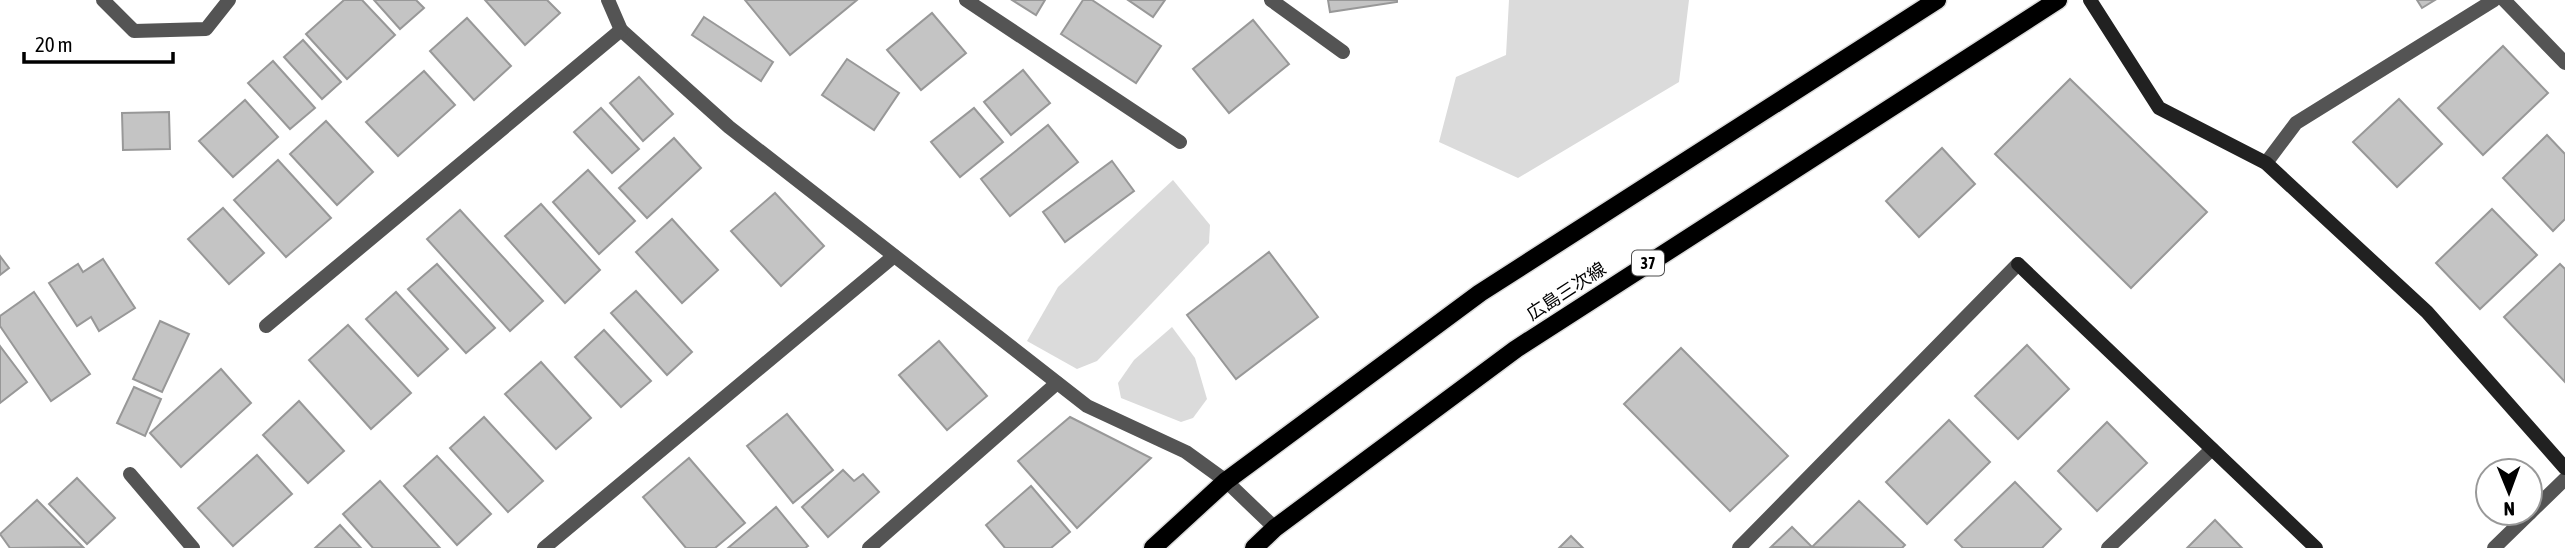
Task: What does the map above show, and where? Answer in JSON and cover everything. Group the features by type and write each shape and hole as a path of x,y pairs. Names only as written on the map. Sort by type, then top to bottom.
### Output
{"main road":[{"path":"1153,548 1226,481 1480,293 1937,0"},
{"name":"広島三次線","path":"1254,548 1275,527 1516,349 2058,0"}],"street":[{"path":"103,0 134,31 206,29 229,0"},
{"path":"607,0 621,30 729,127 1087,406 1186,452 1226,481 1275,527"},
{"path":"966,0 1180,142"},
{"path":"1271,0 1342,52"},
{"path":"2090,0 2159,107 2266,163 2427,312 2565,468"},
{"path":"2266,163 2296,123 2494,0"},
{"path":"2504,0 2565,63"},
{"path":"266,326 621,30"},
{"path":"544,548 894,256"},
{"path":"1739,548 2018,264 2316,548"},
{"path":"869,548 1057,383"},
{"path":"2108,548 2212,449"},
{"path":"130,474 192,548"},
{"path":"2544,499 2565,479"},
{"path":"2494,548 2516,527"}],"shaded area":[{"path":"1509,0 1689,0 1679,82 1518,178 1439,142 1456,77 1506,55"},
{"path":"1173,180 1210,225 1209,243 1097,361 1077,369 1027,341 1058,287"},
{"path":"1172,327 1195,358 1207,399 1193,418 1181,422 1121,398 1118,383 1134,360"}],"building":[{"path":"344,0 362,0 395,35 347,79 306,34"},
{"path":"374,0 416,0 424,8 400,29"},
{"path":"485,0 547,0 560,13 525,45"},
{"path":"745,0 857,0 790,55"},
{"path":"1012,0 1045,0 1036,15"},
{"path":"1083,0 1092,0 1161,46 1136,83 1061,34"},
{"path":"1128,0 1165,0 1153,17"},
{"path":"1328,0 1397,0 1397,2 1330,12"},
{"path":"2417,0 2435,0 2422,8"},
{"path":"932,13 966,53 921,90 887,50"},
{"path":"704,17 773,62 761,81 692,35"},
{"path":"467,18 511,66 474,100 430,51"},
{"path":"1253,20 1289,64 1229,113 1193,69"},
{"path":"303,40 341,82 322,99 284,57"},
{"path":"2503,46 2548,93 2483,155 2438,108"},
{"path":"847,59 899,93 874,130 822,95"},
{"path":"273,61 315,108 290,129 248,83"},
{"path":"1023,70 1050,103 1011,135 984,102"},
{"path":"424,71 455,105 398,156 366,122"},
{"path":"639,77 673,114 643,141 610,103"},
{"path":"2070,79 2207,212 2131,288 1995,154"},
{"path":"2399,99 2442,144 2397,187 2353,142"},
{"path":"245,100 278,137 233,177 199,141"},
{"path":"601,108 639,149 612,173 574,132"},
{"path":"974,108 1003,142 960,177 931,142"},
{"path":"169,112 170,149 123,150 122,113"},
{"path":"326,121 373,172 337,205 290,154"},
{"path":"1048,125 1078,162 1010,216 981,179"},
{"path":"2547,135 2565,154 2565,219 2553,231 2503,178"},
{"path":"674,138 701,168 647,218 619,188"},
{"path":"1942,148 1975,184 1919,237 1886,201"},
{"path":"278,160 331,218 286,257 234,200"},
{"path":"1112,161 1134,191 1065,242 1043,212"},
{"path":"588,170 635,221 599,254 553,202"},
{"path":"775,193 824,246 781,286 731,231"},
{"path":"541,204 600,270 565,303 505,236"},
{"path":"223,208 264,253 229,284 188,239"},
{"path":"2492,209 2537,255 2480,309 2436,263"},
{"path":"460,210 543,301 510,331 427,239"},
{"path":"672,219 718,270 682,303 636,252"},
{"path":"1269,252 1318,317 1236,379 1187,315"},
{"path":"0,256 9,268 0,275"},
{"path":"103,259 135,308 99,331 91,317 77,326 49,283 78,264 83,272"},
{"path":"437,264 495,328 466,353 408,289"},
{"path":"2560,264 2565,269 2565,382 2504,317"},
{"path":"636,291 692,352 667,375 611,313"},
{"path":"34,292 90,374 51,401 0,326 0,316"},
{"path":"396,292 448,349 418,376 366,319"},
{"path":"160,321 189,334 162,392 133,379"},
{"path":"348,325 411,393 371,429 309,360"},
{"path":"604,330 651,381 621,407 575,357"},
{"path":"939,341 987,396 947,430 899,375"},
{"path":"2027,345 2069,389 2018,439 1975,396"},
{"path":"0,346 27,382 0,403"},
{"path":"1681,348 1788,456 1730,511 1624,404"},
{"path":"541,362 591,418 556,449 505,394"},
{"path":"221,369 251,403 181,467 150,433"},
{"path":"134,387 161,399 145,436 117,423"},
{"path":"299,401 344,451 308,483 263,435"},
{"path":"787,414 833,470 793,503 747,446"},
{"path":"484,417 543,481 508,512 450,448"},
{"path":"1070,417 1151,458 1077,528 1018,461"},
{"path":"1949,420 1990,462 1927,524 1886,482"},
{"path":"2107,422 2147,463 2097,511 2058,471"},
{"path":"257,455 292,494 233,546 198,508"},
{"path":"437,456 491,514 457,545 404,486"},
{"path":"689,458 745,523 715,548 686,548 643,497"},
{"path":"843,470 854,481 863,474 879,492 828,537 802,507"},
{"path":"77,478 115,518 87,544 49,504"},
{"path":"380,481 440,548 373,548 343,514"},
{"path":"2015,482 2061,529 2042,548 1963,548 1955,540"},
{"path":"1031,486 1070,532 1051,548 1005,548 986,525"},
{"path":"37,500 83,547 10,548 0,534"},
{"path":"1859,501 1905,545 1902,548 1771,547 1792,527 1812,547"},
{"path":"776,507 808,546 728,548"},
{"path":"2215,520 2242,548 2187,548"},
{"path":"340,525 361,548 315,548"},
{"path":"1571,536 1583,548 1559,548"}]}
